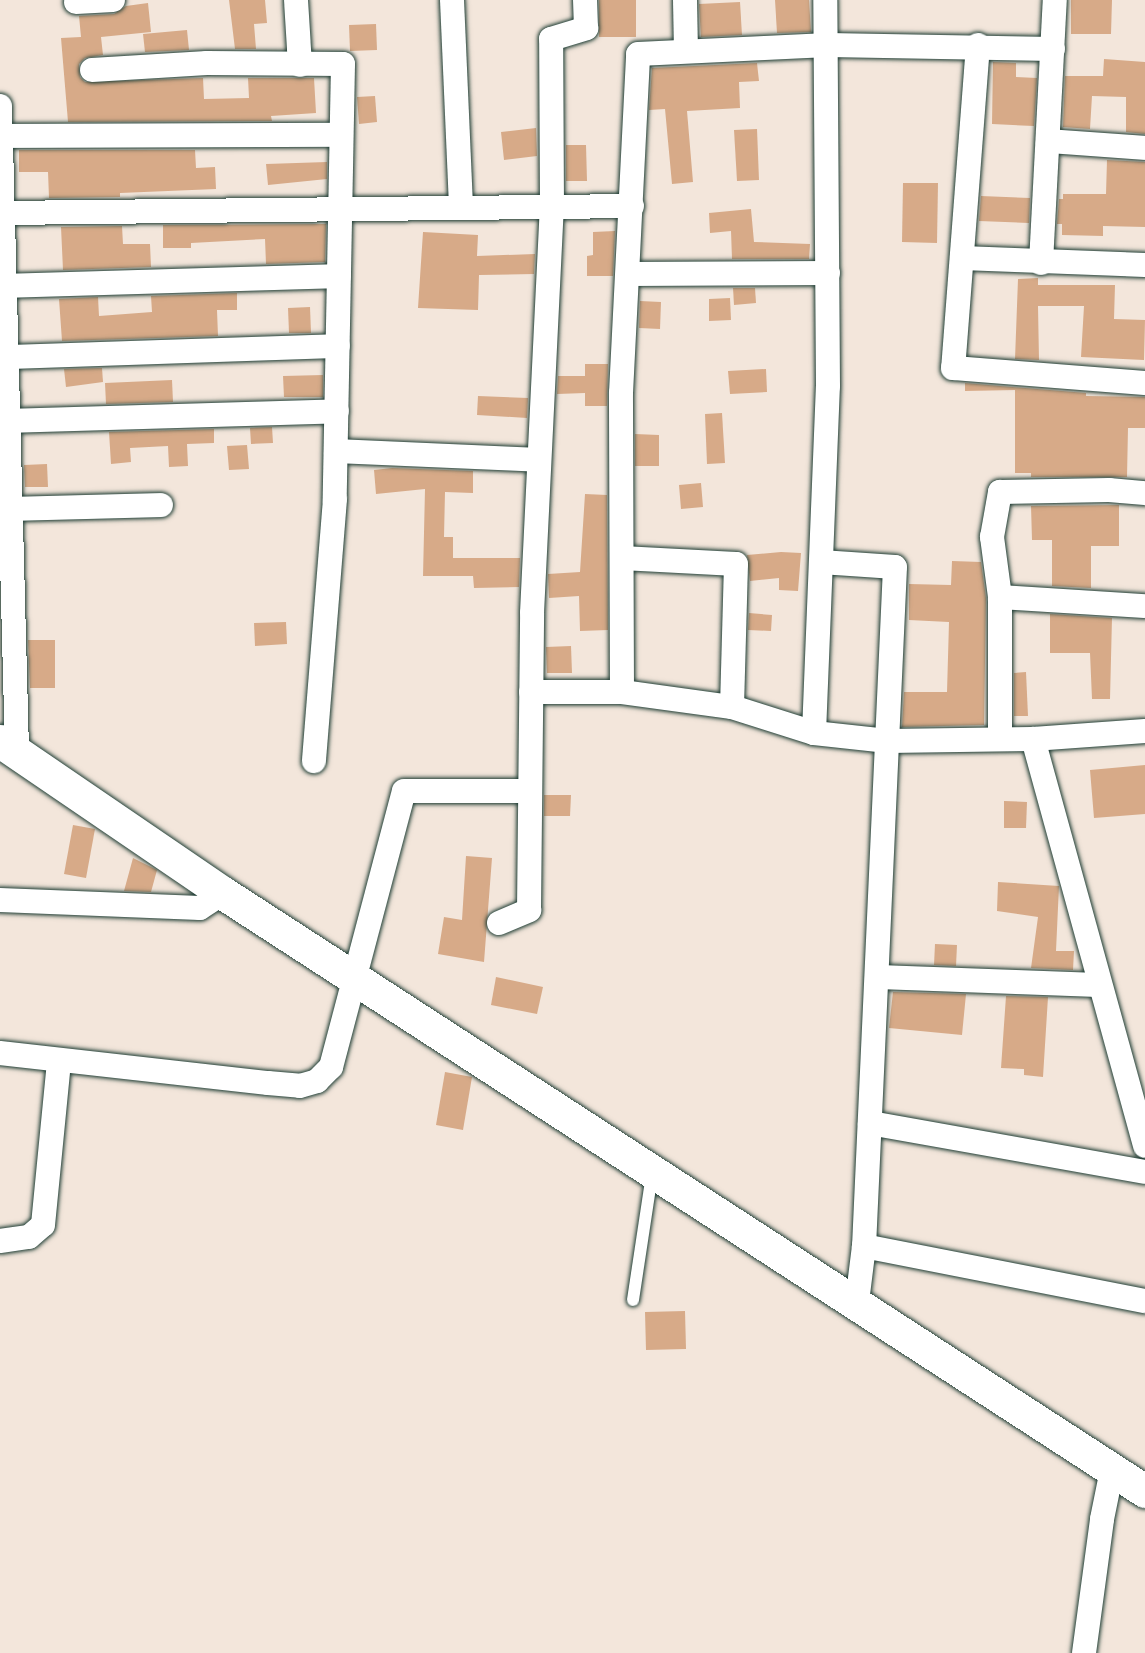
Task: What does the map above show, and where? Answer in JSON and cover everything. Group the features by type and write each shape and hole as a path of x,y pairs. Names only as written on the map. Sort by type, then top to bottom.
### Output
{"main road":[{"path":"9,747 223,893 356,976 1145,1491"}],"street":[{"path":"75,2 114,0"},
{"path":"296,0 300,65"},
{"path":"452,0 461,206"},
{"path":"500,923 529,909 531,692 539,460 552,206 551,39 586,28 585,0"},
{"path":"685,0 686,51"},
{"path":"814,733 828,273 828,45 825,0"},
{"path":"1041,263 1055,0"},
{"path":"622,692 621,393 638,54 828,45 978,45 1053,49"},
{"path":"978,45 953,368 1145,383"},
{"path":"92,70 207,63 343,64 336,451 314,761"},
{"path":"0,106 1,213 11,509 9,747"},
{"path":"1,136 340,135"},
{"path":"1048,141 1145,148"},
{"path":"1,213 339,206 632,206"},
{"path":"962,258 1041,263 1145,265"},
{"path":"628,274 828,273"},
{"path":"5,286 339,276"},
{"path":"7,357 338,346"},
{"path":"9,421 337,411"},
{"path":"336,451 539,460"},
{"path":"1000,739 1000,597 992,537 1000,492 1109,490 1145,493"},
{"path":"11,509 161,505"},
{"path":"622,558 736,564 732,707"},
{"path":"821,562 895,567 864,1246 857,1302"},
{"path":"1000,597 1145,606"},
{"path":"531,692 622,692 732,707 814,733 888,741 1033,739 1145,731"},
{"path":"1033,739 1145,1146"},
{"path":"0,1053 300,1086 317,1081 331,1067 404,791 530,790"},
{"path":"0,900 200,908 223,893"},
{"path":"877,978 1100,985"},
{"path":"0,1241 29,1237 43,1225 59,1061"},
{"path":"870,1123 1145,1172"},
{"path":"864,1246 1145,1301"},
{"path":"1084,1653 1102,1519 1113,1470"}],"lane":[{"path":"633,1300 653,1169"}],"building":[{"path":"229,0 265,0 267,23 254,24 256,49 235,49"},
{"path":"599,0 636,0 636,37 599,37"},
{"path":"775,0 809,0 811,32 777,33"},
{"path":"1071,0 1112,0 1111,34 1071,34"},
{"path":"740,2 742,35 701,37 699,4"},
{"path":"148,3 151,32 101,37 103,55 85,58 79,64 80,77 85,82 203,78 204,99 249,98 248,78 314,78 316,113 271,116 272,121 68,122 61,38 81,37 79,16 114,14 126,6"},
{"path":"376,24 377,50 350,51 349,25"},
{"path":"187,30 189,50 145,52 143,34"},
{"path":"1104,59 1145,62 1145,134 1126,132 1126,97 1092,96 1090,129 1063,127 1065,76 1103,76"},
{"path":"993,62 1016,63 1016,77 1037,78 1034,126 992,124"},
{"path":"757,63 759,81 739,82 740,108 687,111 693,182 672,184 665,109 649,110 652,68"},
{"path":"375,96 377,122 359,124 357,97"},
{"path":"536,128 537,156 504,160 501,132"},
{"path":"757,129 759,180 737,181 734,130"},
{"path":"566,145 586,145 587,181 566,181"},
{"path":"19,150 195,150 196,168 215,167 216,189 120,193 120,197 49,198 48,172 19,172"},
{"path":"1107,160 1145,162 1145,227 1103,226 1103,236 1062,235 1062,224 1057,224 1059,199 1063,199 1063,194 1106,194"},
{"path":"327,162 327,179 268,185 266,164"},
{"path":"903,183 938,183 937,243 902,242"},
{"path":"981,196 1030,198 1029,223 979,221"},
{"path":"751,209 754,242 810,244 809,259 732,259 731,231 710,233 709,213"},
{"path":"326,224 325,262 266,264 265,239 191,243 191,248 163,248 163,225"},
{"path":"122,226 123,244 150,244 151,267 63,270 61,227"},
{"path":"615,231 613,276 587,276 587,256 593,255 593,232"},
{"path":"423,232 478,235 477,256 535,254 534,274 479,275 478,310 418,308"},
{"path":"1038,278 1038,285 1115,285 1114,319 1145,320 1144,360 1081,357 1084,306 1038,306 1039,360 1015,359 1018,279"},
{"path":"733,288 755,288 756,303 734,305"},
{"path":"237,293 237,310 217,310 218,336 62,341 59,299 98,297 99,316 152,312 151,296"},
{"path":"730,298 731,320 709,321 709,299"},
{"path":"640,301 661,302 660,329 639,328"},
{"path":"310,307 311,333 289,333 288,308"},
{"path":"585,364 608,364 607,406 585,406 585,393 557,394 558,376 585,376"},
{"path":"102,368 103,382 66,387 64,369"},
{"path":"766,369 767,392 730,394 728,371"},
{"path":"323,375 323,397 284,397 283,376"},
{"path":"172,380 173,402 106,404 105,383"},
{"path":"965,383 1086,393 1086,396 1145,397 1145,428 1128,428 1127,477 1031,477 1031,473 1015,473 1015,390 965,391"},
{"path":"478,396 528,398 527,418 477,415"},
{"path":"722,413 725,463 707,464 705,414"},
{"path":"272,427 273,443 251,444 250,428"},
{"path":"214,429 214,443 187,444 188,466 169,467 168,446 130,448 131,462 111,464 109,432"},
{"path":"635,434 659,435 659,466 635,466"},
{"path":"247,445 249,469 229,470 227,446"},
{"path":"47,464 48,487 25,487 24,465"},
{"path":"392,468 473,471 473,493 445,492 444,537 453,537 453,558 520,558 519,587 474,588 473,576 423,576 425,489 376,494 374,470"},
{"path":"701,483 703,507 681,509 679,485"},
{"path":"585,494 607,495 608,630 580,631 579,596 549,598 548,574 580,572"},
{"path":"1119,505 1119,546 1091,546 1091,588 1052,586 1052,540 1032,540 1031,506"},
{"path":"801,553 798,591 779,590 779,578 750,581 747,555"},
{"path":"952,561 981,562 986,598 984,725 902,727 904,692 947,692 949,622 909,620 909,584 951,585"},
{"path":"749,613 772,615 771,631 748,630"},
{"path":"1050,614 1112,618 1110,699 1092,699 1090,653 1050,653"},
{"path":"286,622 287,644 255,646 254,623"},
{"path":"28,640 55,640 55,688 30,688"},
{"path":"571,646 572,673 547,673 546,647"},
{"path":"1026,672 1028,716 1014,716 1014,673"},
{"path":"1145,765 1145,814 1094,818 1090,770"},
{"path":"544,795 571,795 570,816 544,816"},
{"path":"1004,801 1027,802 1026,828 1004,828"},
{"path":"73,825 95,829 86,878 64,874"},
{"path":"466,856 492,858 484,962 438,954 444,917 462,920"},
{"path":"133,858 157,870 151,892 124,891"},
{"path":"998,882 1059,886 1056,951 1074,951 1073,970 1031,968 1038,917 997,911"},
{"path":"935,944 957,945 956,966 934,965"},
{"path":"496,977 543,987 537,1014 491,1005"},
{"path":"893,992 966,994 962,1035 889,1028"},
{"path":"1006,996 1048,997 1043,1077 1024,1075 1024,1069 1001,1068"},
{"path":"445,1072 472,1077 463,1130 436,1125"},
{"path":"685,1311 686,1349 646,1350 645,1312"}]}
